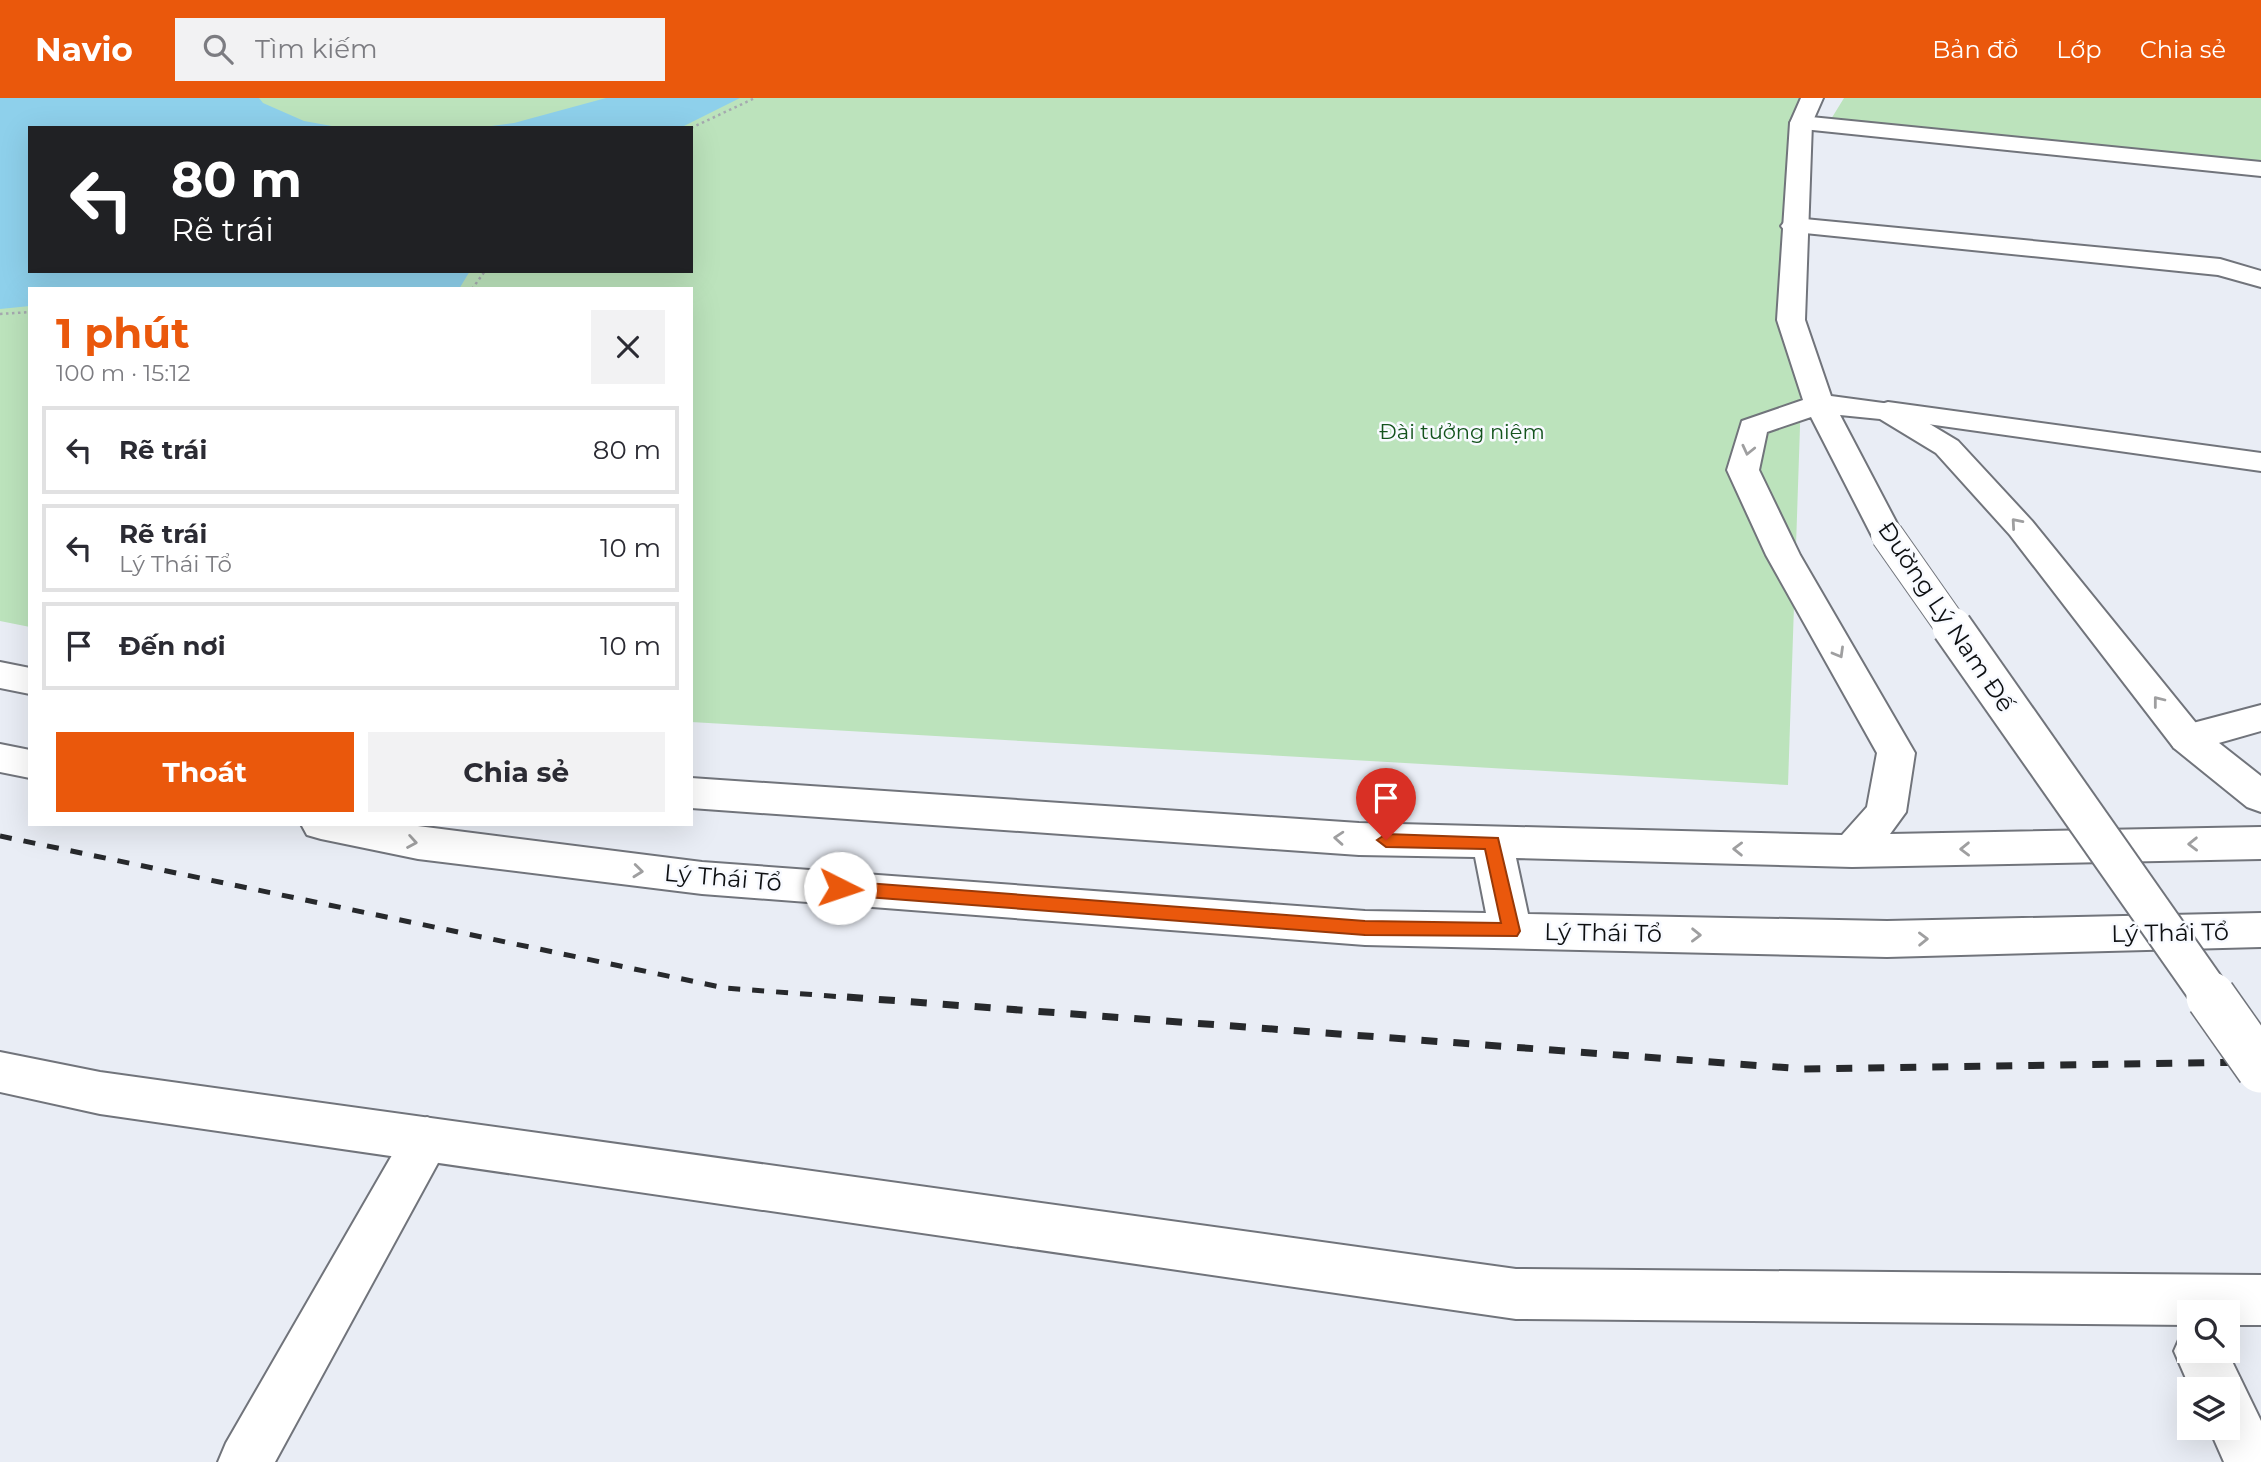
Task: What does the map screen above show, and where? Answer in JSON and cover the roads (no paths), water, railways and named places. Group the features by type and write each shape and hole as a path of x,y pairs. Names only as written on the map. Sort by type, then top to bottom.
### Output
{"street":[{"path":"1806,106 2261,169"},
{"name":"Đường Lý Nam Đế","path":"1806,106 1794,226 1791,320 1819,404 1887,536 2261,1068"},
{"path":"1794,226 2220,267 2261,279"},
{"path":"1852,851 1886,812 1896,753 1783,555 1743,470 1753,428 1819,404 2261,462"},
{"path":"1888,411 1947,447 2021,528 2187,738 2261,797"},
{"path":"0,676 28,681"},
{"path":"2187,738 2261,718"},
{"path":"0,758 28,764"},
{"path":"693,793 1359,839 1852,851 2261,843"},
{"name":"Lý Thái Tổ","path":"331,826 418,843 702,878 1365,928 1887,939 2261,930"},
{"path":"1492,842 1511,931"},
{"path":"0,1072 100,1093 1516,1294 2177,1314"},
{"path":"245,1462 427,1139"},
{"path":"2240,1304 2261,1300"},
{"path":"2240,1436 2252,1462"}],"water":[{"path":"0,98 259,98 263,103 304,121 332,126 28,126 28,273 469,273 460,287 28,287 28,306 0,309"},
{"path":"606,98 740,98 684,126 492,126 514,123"}],"railway":[{"path":"0,836 725,988 870,999"},
{"path":"847,997 1804,1069 2261,1062"}],"park label":[{"name":"Đài tưởng niệm","path":"1462,432"}]}
